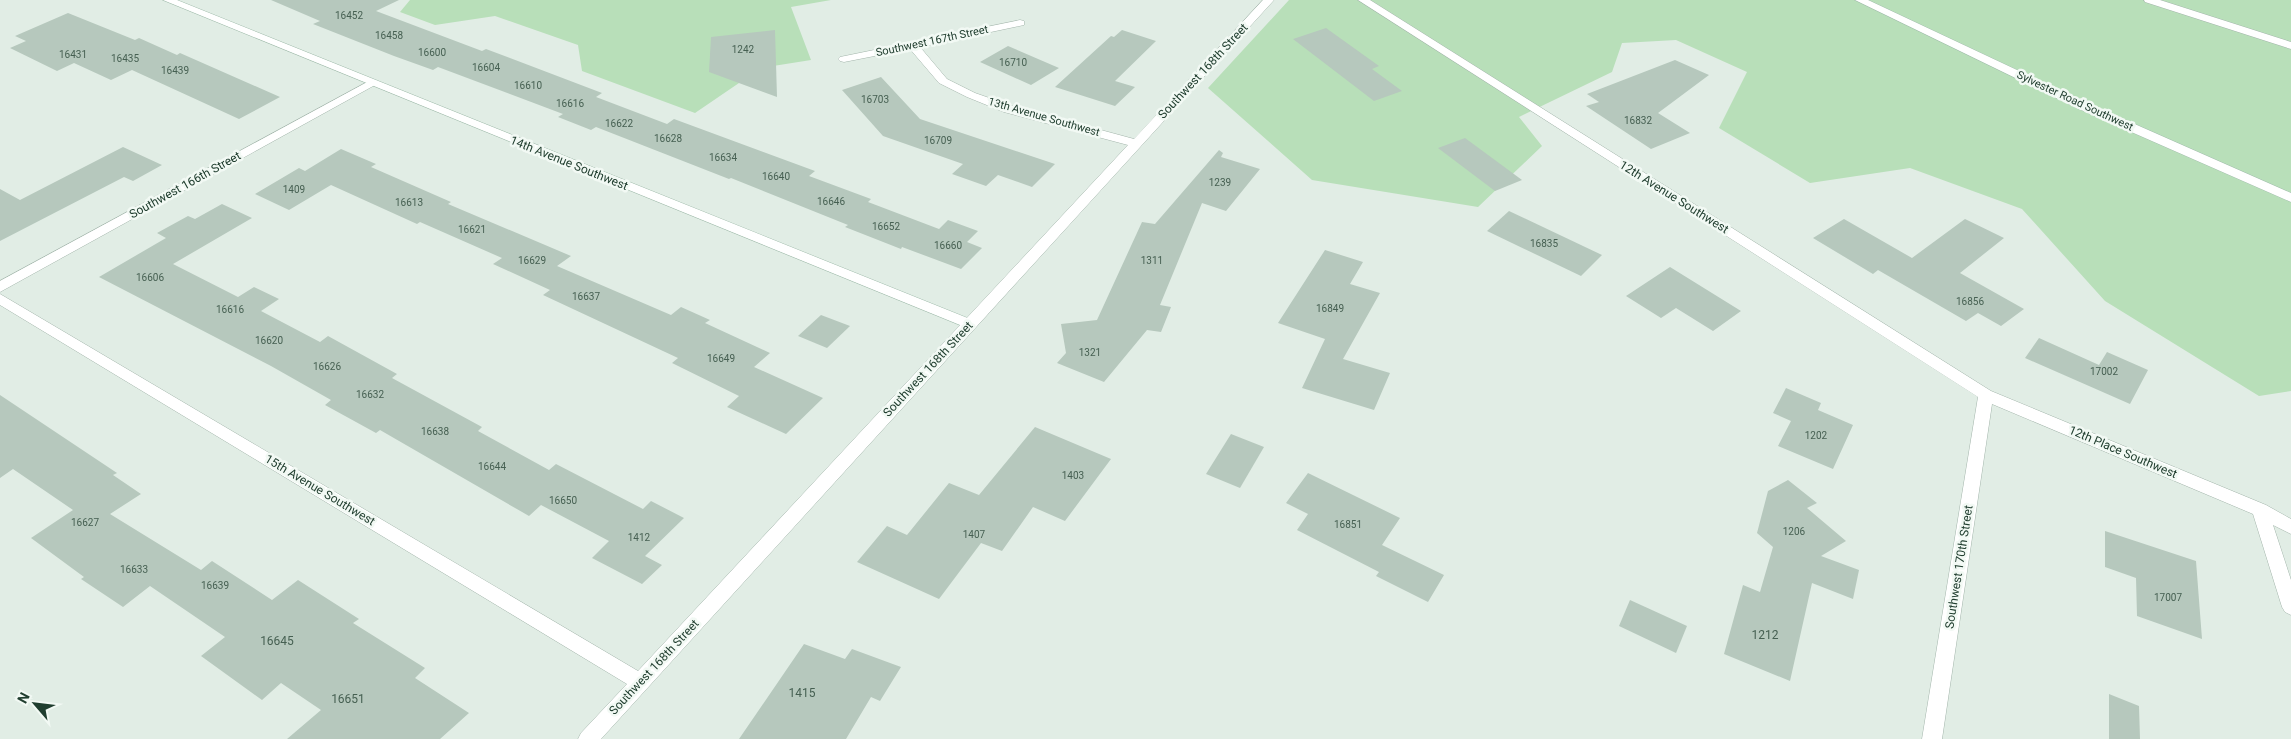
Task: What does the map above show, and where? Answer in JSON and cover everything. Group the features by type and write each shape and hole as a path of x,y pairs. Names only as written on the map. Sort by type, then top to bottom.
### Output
{"street":[{"name":"14th Avenue Southwest","path":"168,0 970,324"},
{"name":"Southwest 168th Street","path":"588,739 1269,0"},
{"name":"12th Avenue Southwest","path":"1362,0 1986,394"},
{"name":"Sylvester Road Southwest","path":"1860,0 2083,106 2291,198"},
{"path":"2149,0 2291,46"},
{"name":"Southwest 167th Street","path":"844,59 1020,23"},
{"name":"13th Avenue Southwest","path":"912,44 943,81 971,95 1008,109 1136,143"},
{"name":"Southwest 166th Street","path":"0,287 371,83"},
{"name":"15th Avenue Southwest","path":"0,299 640,682"},
{"name":"12th Place Southwest","path":"1986,394 2260,510"},
{"name":"Southwest 170th Street","path":"1932,739 1986,394"},
{"path":"2260,510 2291,527"},
{"path":"2260,510 2291,607"}],"green space":[{"path":"410,0 831,0 791,7 811,60 761,68 695,113 582,71 578,45 495,16 435,25 400,12"},
{"path":"1289,0 2291,0 2291,391 2259,396 2105,301 2022,209 1910,168 1810,183 1719,128 1747,72 1676,40 1622,43 1612,72 1519,117 1542,146 1478,207 1312,180 1208,88"}],"building":[{"path":"271,0 399,0 376,11 482,51 486,49 602,93 596,97 667,124 674,119 815,171 809,176 871,199 868,202 939,229 948,220 978,231 967,242 982,248 961,269 902,247 901,249 845,227 848,225 731,178 729,179 596,127 591,130 558,117 563,114 438,67 433,70 394,56 313,24 320,21"},
{"path":"68,13 135,40 139,38 177,55 180,53 280,97 239,119 132,70 111,80 74,63 57,71 10,48 26,41 15,36"},
{"path":"1326,28 1379,66 1372,69 1402,91 1374,101 1293,39"},
{"path":"775,30 777,97 709,72 711,37"},
{"path":"1122,30 1156,41 1115,81 1135,87 1115,106 1055,87 1111,36 1114,37"},
{"path":"1008,46 1059,68 1031,85 980,62"},
{"path":"1675,60 1709,75 1658,113 1690,133 1651,149 1586,106 1599,102 1587,94"},
{"path":"881,77 920,119 1055,164 1032,187 998,175 986,186 952,174 963,164 883,136 842,90"},
{"path":"1465,138 1522,180 1495,191 1438,148"},
{"path":"123,147 162,165 133,181 124,177 0,241 0,189 20,200"},
{"path":"341,149 376,164 371,167 451,202 448,204 571,256 557,266 671,315 681,307 710,320 705,323 770,353 754,367 823,398 786,434 727,407 739,396 672,363 678,358 543,295 550,290 493,264 502,258 420,222 417,224 331,185 289,210 255,194 299,168 305,171"},
{"path":"1219,150 1223,153 1221,157 1260,169 1226,211 1202,203 1160,305 1171,307 1161,332 1147,330 1104,382 1057,363 1066,353 1061,324 1097,320 1142,222 1155,224"},
{"path":"222,204 252,218 173,264 238,297 254,287 279,299 261,311 320,342 328,336 397,374 392,378 482,427 478,431 549,470 556,464 643,509 651,501 684,518 645,556 662,565 642,584 592,558 609,541 541,505 529,516 380,430 376,433 325,405 331,400 271,366 99,277 166,238 157,233 188,216 195,219"},
{"path":"1509,211 1602,255 1581,276 1487,231"},
{"path":"1844,219 1912,258 1965,219 2004,238 1960,273 2024,309 2001,326 1978,313 1966,321 1878,270 1873,274 1813,238"},
{"path":"1325,250 1363,262 1350,284 1380,293 1343,359 1390,373 1374,410 1302,388 1325,339 1278,323"},
{"path":"1670,267 1741,311 1713,331 1676,308 1661,318 1626,296"},
{"path":"821,315 850,326 827,348 798,336"},
{"path":"2039,338 2099,365 2107,352 2148,370 2130,404 2025,358"},
{"path":"1786,388 1821,403 1818,410 1853,425 1833,469 1778,446 1791,421 1773,413"},
{"path":"0,395 117,473 113,475 141,494 110,514 201,570 212,561 272,600 298,580 359,619 353,623 425,668 415,678 469,713 440,739 287,739 321,710 281,683 262,700 201,656 225,637 150,586 123,607 81,579 84,577 31,538 73,510 13,469 0,478"},
{"path":"1035,427 1111,459 1065,521 1033,507 1002,551 981,543 939,599 857,562 887,526 907,535 949,483 979,495"},
{"path":"1231,434 1264,447 1240,488 1206,474"},
{"path":"1308,473 1400,518 1382,545 1444,575 1428,602 1376,576 1379,572 1297,530 1308,514 1286,503"},
{"path":"1788,480 1817,503 1807,508 1846,541 1821,556 1859,570 1853,599 1812,583 1790,681 1724,654 1743,585 1760,592 1773,547 1757,533 1768,491"},
{"path":"2105,531 2196,561 2202,639 2137,616 2136,578 2105,567"},
{"path":"1630,600 1687,626 1676,653 1619,626"},
{"path":"804,644 845,659 852,649 901,667 880,701 871,697 846,739 739,739"},
{"path":"2109,694 2139,706 2140,739 2109,739"}]}
